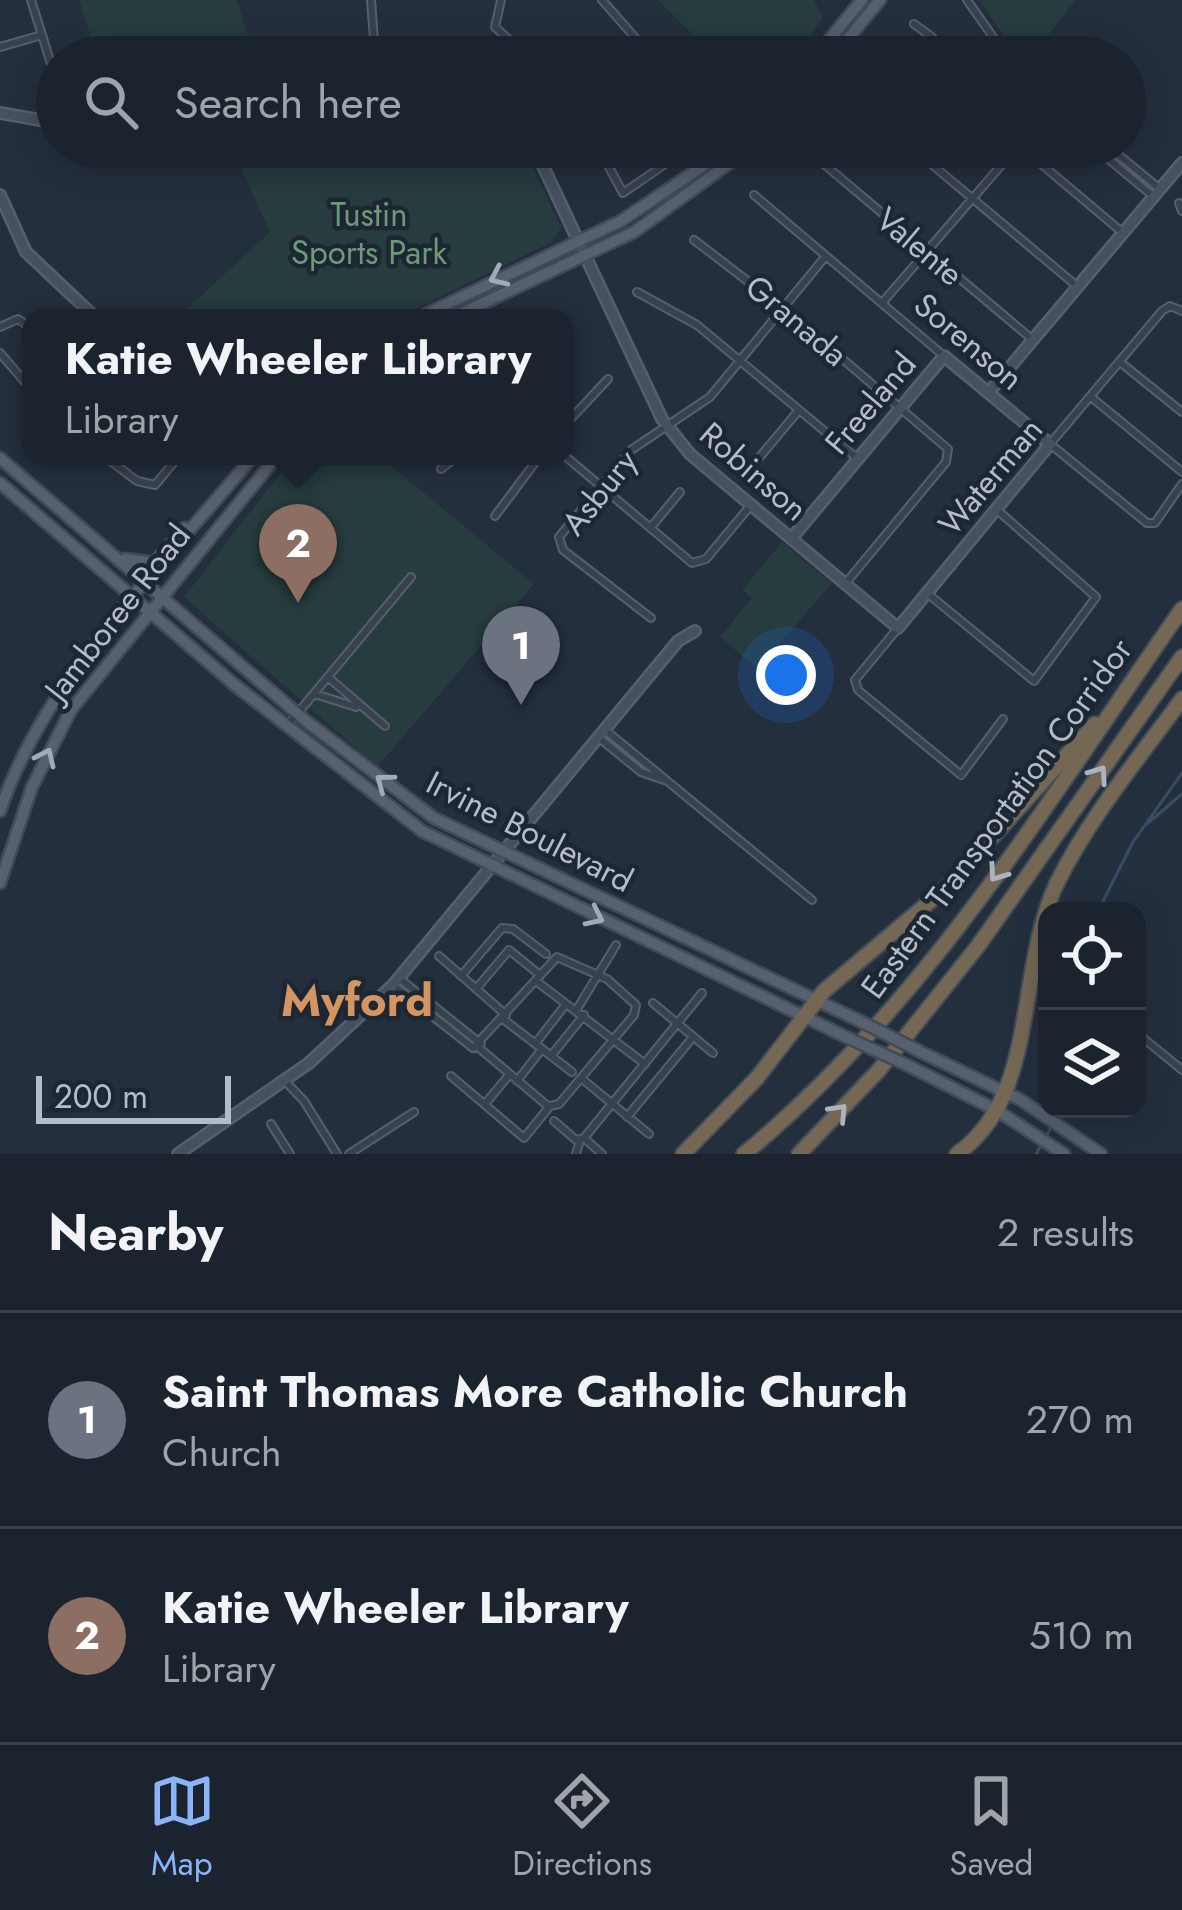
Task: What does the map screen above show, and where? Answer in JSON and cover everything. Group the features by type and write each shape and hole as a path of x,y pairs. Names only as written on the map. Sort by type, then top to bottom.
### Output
{"highway":[{"name":"Eastern Transportation Corridor","path":"744,1154 895,1006 979,899 1182,609"},
{"name":"Eastern Transportation Corridor","path":"799,1154 879,1070 978,946 1182,657"},
{"path":"957,1154 1008,1094 1037,932 1053,893 1096,819 1182,699"},
{"path":"683,1154 757,1078 816,1000 946,888 1112,709"}],"main road":[{"path":"832,36 862,0"},
{"path":"850,36 880,0"},
{"path":"437,309 664,196 702,168"},
{"path":"471,309 669,211 725,168"},
{"name":"Irvine Boulevard","path":"0,458 297,714 434,818 1008,1094 1101,1154"},
{"name":"Jamboree Road","path":"0,811 47,715 246,465"},
{"name":"Jamboree Road","path":"0,883 55,737 93,677 270,465"},
{"name":"Irvine Boulevard","path":"0,483 286,726 422,831 909,1066 998,1111 1064,1154"},
{"path":"67,518 130,564 144,566 154,563 203,508 218,499"}],"street":[{"path":"31,0 42,35 38,36"},
{"path":"371,0 374,36"},
{"path":"501,0 495,27 505,36"},
{"path":"602,0 634,36"},
{"path":"967,0 992,36"},
{"path":"914,24 931,36"},
{"path":"0,47 36,37"},
{"path":"0,113 36,119"},
{"path":"989,392 1182,163"},
{"name":"Robinson","path":"544,168 667,427 680,445 898,628"},
{"path":"609,168 622,193 659,168"},
{"name":"Valente","path":"828,168 1033,340"},
{"path":"936,168 1078,287"},
{"path":"882,303 1001,168"},
{"path":"1045,168 1123,232"},
{"path":"1123,168 1157,193"},
{"path":"1131,168 1157,193"},
{"path":"0,195 26,252 86,309"},
{"name":"Sorenson","path":"754,195 1151,524 1182,484"},
{"name":"Granada","path":"694,240 784,308 949,453 845,584"},
{"name":"Asbury","path":"651,618 560,547 562,532 643,439 701,406 825,257"},
{"path":"637,292 677,311 858,459"},
{"name":"Waterman","path":"1003,719 961,775 855,684 1120,362 1170,306 1182,311"},
{"path":"0,353 22,379"},
{"name":"Freeland","path":"791,539 944,356"},
{"path":"1120,362 1182,412"},
{"path":"574,415 608,379"},
{"path":"1091,397 1182,472"},
{"path":"753,466 799,410"},
{"path":"574,464 698,564 751,506"},
{"path":"116,465 144,485 155,484 171,465"},
{"path":"441,469 446,465"},
{"path":"495,516 532,465"},
{"path":"651,528 680,492"},
{"path":"927,593 1034,681 1096,596 996,509"},
{"path":"286,726 411,577"},
{"path":"178,1154 285,1082 396,981 678,641 695,632"},
{"path":"328,677 357,707 385,726"},
{"path":"315,694 357,707"},
{"path":"601,733 668,781 812,900"},
{"path":"461,976 502,928 513,928 546,954"},
{"path":"551,1056 616,945"},
{"path":"476,989 509,950 566,1004 645,1064"},
{"path":"439,956 572,1072"},
{"path":"451,1076 524,1138 549,1107 560,1104 636,1005 601,976 557,957 478,1047"},
{"path":"396,981 549,1107"},
{"path":"576,1154 582,1139 702,994"},
{"path":"653,1003 713,1053"},
{"path":"484,1105 513,1078 566,1004"},
{"path":"627,1117 693,1037"},
{"path":"1146,1040 1182,1070"},
{"path":"580,1078 649,1134"},
{"path":"285,1082 304,1101 337,1154"},
{"path":"349,1154 414,1112"},
{"path":"554,1121 602,1154"},
{"path":"271,1124 290,1154"}],"green space":[{"path":"79,0 237,0 248,36 90,36"},
{"path":"658,0 814,0 823,18 810,36 694,36"},
{"path":"979,0 1075,0 1048,36 1004,36"},
{"name":"Tustin Sports Park","path":"241,168 534,168 561,228 550,243 415,309 187,309 270,232"},
{"path":"287,465 390,465 534,584 377,767 184,597"},
{"path":"782,542 832,583 758,669 720,637 752,598 742,590"}],"waterway":[{"path":"1103,902 1133,842 1182,773"},
{"path":"1147,824 1182,794"},
{"path":"1036,1154 1052,1126"}],"place":[{"name":"Katie Wheeler Library","path":"298,603"},
{"name":"Saint Thomas More Catholic Church","path":"521,705"}],"district":[{"name":"Myford","path":"357,1000"}]}
